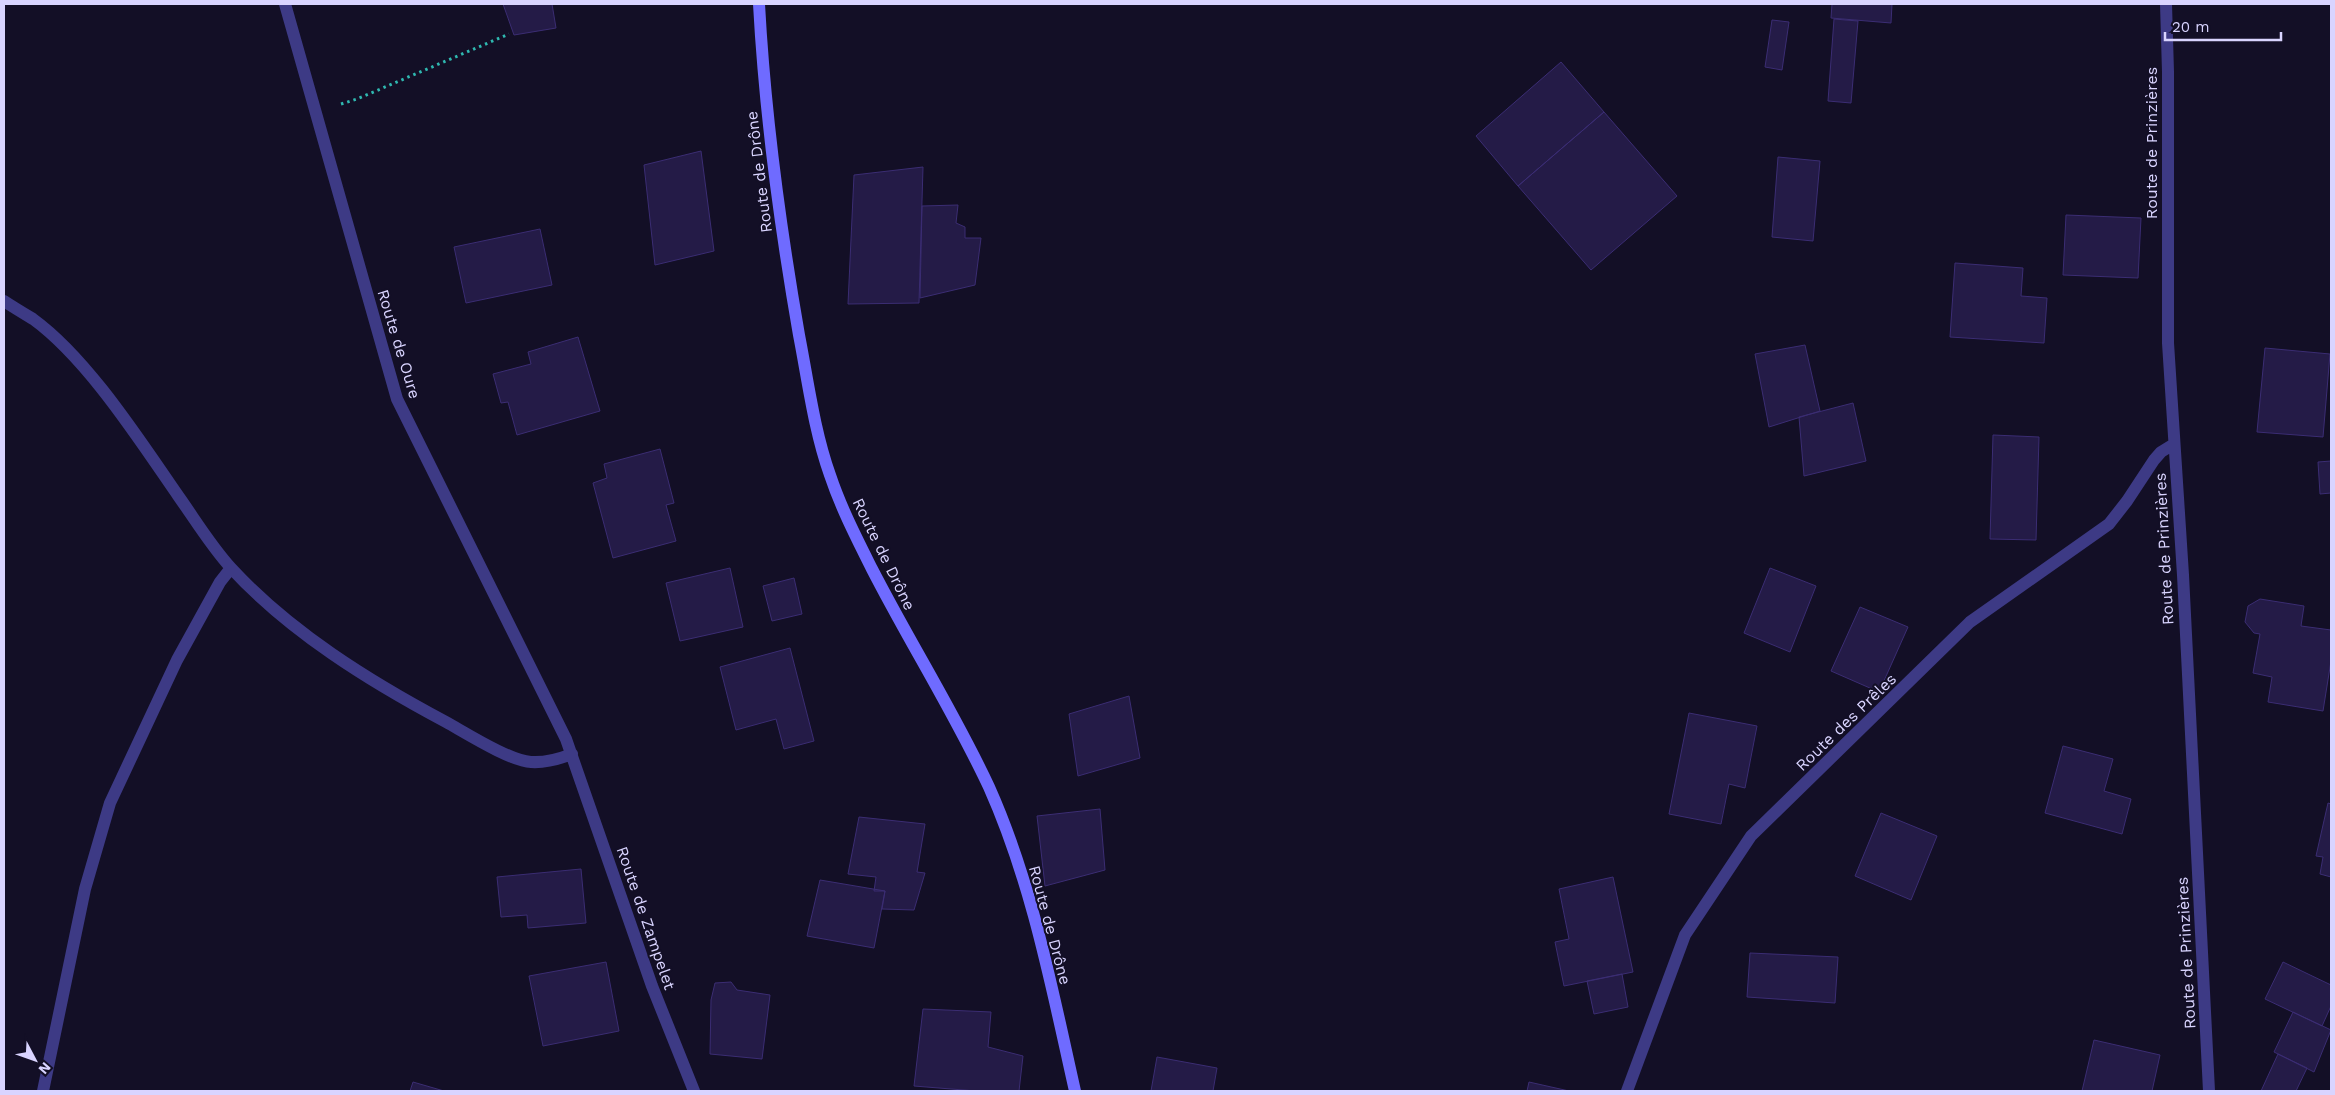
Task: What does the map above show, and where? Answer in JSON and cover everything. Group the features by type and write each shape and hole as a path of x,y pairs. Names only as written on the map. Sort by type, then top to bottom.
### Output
{"street":[{"name":"Route de Oure","path":"285,4 397,400 572,754"},
{"name":"Route de Drône","path":"759,4 780,224 813,409 829,475 853,532 901,625 956,718 990,790 1029,899 1075,1091"},
{"name":"Route de Prinzières","path":"2166,4 2168,72 2166,296 2174,444 2184,575 2209,1091"},
{"path":"4,301 48,332 93,379 231,568 282,615 326,648 398,696 492,747 530,762 553,760 572,754"},
{"name":"Route des Prêles","path":"1627,1091 1685,935 1751,836 1970,622 2109,524 2154,460 2161,452 2174,444"},
{"path":"43,1091 85,889 110,803 177,660 220,582 231,568"},
{"name":"Route de Zampelet","path":"572,754 652,986 694,1091"}],"path":[{"path":"338,104 356,99 509,34"}],"building":[{"path":"503,4 552,4 556,28 514,35"},
{"path":"1832,4 1892,4 1891,23 1831,18"},
{"path":"1834,19 1858,21 1851,103 1828,101"},
{"path":"1772,20 1789,22 1782,70 1765,67"},
{"path":"1561,62 1604,112 1518,186 1476,136"},
{"path":"1604,112 1677,196 1591,270 1518,186"},
{"path":"701,151 714,251 655,265 644,165"},
{"path":"1778,157 1820,161 1813,241 1772,237"},
{"path":"923,167 919,303 848,304 854,175"},
{"path":"958,205 956,223 965,227 965,238 981,238 975,285 920,298 922,206"},
{"path":"2066,215 2141,218 2138,278 2063,275"},
{"path":"540,229 552,285 466,303 454,247"},
{"path":"1955,263 2023,268 2021,296 2047,298 2044,343 1950,337"},
{"path":"578,337 600,411 517,435 508,402 501,403 493,374 531,364 528,352"},
{"path":"1805,345 1820,411 1769,427 1755,354"},
{"path":"2265,348 2330,354 2323,437 2257,432"},
{"path":"1853,403 1866,461 1804,476 1799,417"},
{"path":"1993,435 2039,437 2036,540 1990,539"},
{"path":"660,449 674,503 666,505 676,541 613,558 593,483 607,478 604,464"},
{"path":"2331,461 2331,493 2320,494 2318,462"},
{"path":"730,568 743,627 680,641 666,583"},
{"path":"1770,568 1816,586 1790,652 1744,633"},
{"path":"794,578 802,614 772,621 763,586"},
{"path":"2260,599 2304,606 2301,626 2331,630 2331,661 2323,711 2268,702 2272,677 2253,673 2260,634 2254,633 2245,622 2248,606"},
{"path":"1860,607 1908,627 1879,692 1831,671"},
{"path":"790,648 814,741 784,749 776,719 736,730 720,667"},
{"path":"1129,696 1140,758 1078,776 1069,714"},
{"path":"1689,713 1757,726 1745,788 1729,784 1721,824 1669,814"},
{"path":"2063,746 2113,759 2104,791 2131,799 2122,834 2045,813"},
{"path":"2328,803 2331,804 2331,877 2320,874 2323,857 2316,856"},
{"path":"1100,809 1105,870 1045,886 1037,816"},
{"path":"1881,813 1937,836 1911,900 1855,876"},
{"path":"859,817 925,824 917,872 925,873 914,910 882,909 885,891 874,891 876,877 848,874"},
{"path":"581,869 586,923 528,928 527,915 501,917 497,877"},
{"path":"1613,877 1633,972 1564,986 1555,942 1569,939 1559,889"},
{"path":"820,880 885,891 874,948 807,936"},
{"path":"1750,953 1838,957 1835,1003 1747,997"},
{"path":"606,962 619,1031 543,1046 529,976"},
{"path":"2283,962 2331,985 2331,1006 2322,1026 2265,999"},
{"path":"1622,974 1628,1007 1594,1014 1587,981"},
{"path":"731,982 737,990 770,995 762,1059 710,1054 711,1000 715,983"},
{"path":"923,1009 991,1012 988,1047 1023,1056 1019,1091 976,1091 914,1086"},
{"path":"2293,1012 2331,1030 2314,1072 2274,1052"},
{"path":"2094,1040 2160,1055 2152,1091 2082,1091"},
{"path":"2278,1054 2307,1068 2296,1091 2261,1091"},
{"path":"1157,1057 1217,1068 1213,1091 1151,1091"},
{"path":"413,1082 444,1091 410,1091"},
{"path":"1529,1082 1569,1091 1527,1091"}]}
